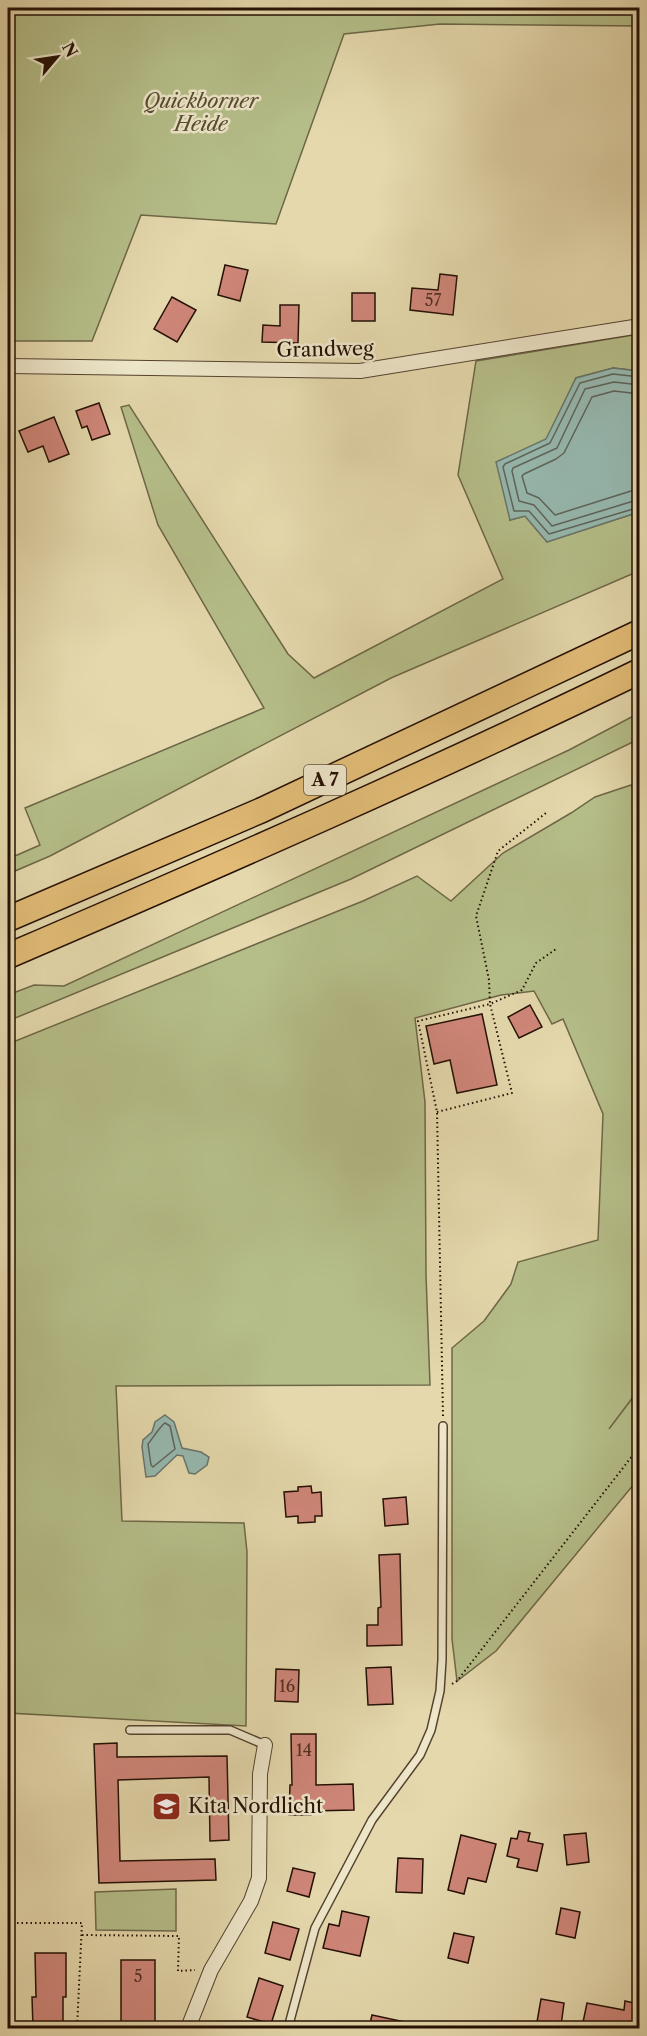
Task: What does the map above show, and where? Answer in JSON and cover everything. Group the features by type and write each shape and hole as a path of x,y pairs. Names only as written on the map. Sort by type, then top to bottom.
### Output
{"highway":[{"name":"A 7","path":"8,919 262,810 639,632"},
{"name":"A 7","path":"8,956 228,862 423,774 639,671"}],"street":[{"name":"Grandweg","path":"8,366 360,371 639,326"},
{"path":"188,2028 211,1970 251,1901 259,1878 260,1774 265,1745"}],"lane":[{"path":"288,2028 315,1928 372,1820 420,1755 431,1730 440,1691 442,1660 443,1426"},
{"path":"129,1730 230,1730 265,1745"}],"path":[{"path":"437,1113 512,1093 490,1004 489,980 476,916 498,851 546,813"},
{"path":"443,1426 437,1113 418,1021 490,1004 522,990 536,963 556,949"},
{"path":"440,1691 457,1681 639,1446"},
{"path":"8,1923 82,1923 77,2028"},
{"path":"82,1935 179,1936 178,1971 211,1970"}],"green space":[{"name":"Quickborner Heide","path":"9,8 639,8 640,26 440,24 344,34 276,224 141,215 92,341 8,341"},
{"path":"639,334 639,371 613,368 576,378 510,520 525,516 547,542 639,512 639,571 391,678 50,856 8,874 8,859 40,845 25,808 264,708 158,525 121,407 129,405 288,654 314,678 503,579 458,475 476,361"},
{"path":"639,713 639,739 351,879 8,1021 8,995 34,985 64,986 569,750"},
{"path":"631,785 640,801 639,1478 496,1651 457,1681 452,1639 452,1348 484,1321 511,1284 518,1262 598,1240 603,1114 563,1019 552,1024 534,991 501,995 415,1018 425,1102 426,1275 430,1385 116,1386 122,1521 244,1523 247,1552 246,1726 8,1713 8,1044 363,901 417,876 451,901 503,853 595,797"},
{"path":"176,1889 176,1931 96,1930 95,1892"}],"water":[{"path":"613,368 639,371 639,512 547,542 525,516 510,520 496,462 546,439 576,378"},
{"path":"165,1415 174,1422 182,1448 201,1452 209,1457 207,1465 195,1474 189,1473 183,1456 177,1455 155,1476 146,1477 143,1440 152,1432 155,1422"}],"building":[{"path":"225,265 248,270 240,301 218,295"},
{"path":"440,274 457,276 453,315 410,310 412,288 438,290"},
{"path":"352,293 375,293 375,321 352,321"},
{"path":"172,297 196,310 177,342 154,329"},
{"path":"280,305 299,305 298,343 262,342 263,325 280,326"},
{"path":"99,403 110,434 92,440 87,426 82,428 76,411"},
{"path":"54,417 69,454 49,462 43,446 28,452 19,431"},
{"path":"530,1005 542,1027 519,1038 508,1017"},
{"path":"482,1014 497,1085 457,1093 450,1060 434,1064 426,1026"},
{"path":"311,1486 312,1493 321,1492 322,1516 315,1516 315,1522 298,1523 298,1516 286,1517 284,1492 298,1491 298,1487"},
{"path":"406,1497 408,1524 385,1526 383,1499"},
{"path":"400,1554 402,1645 367,1646 367,1625 378,1625 378,1608 381,1607 379,1555"},
{"path":"391,1667 393,1704 368,1705 366,1668"},
{"path":"276,1669 299,1670 298,1702 275,1701"},
{"path":"291,1734 316,1734 316,1785 353,1784 354,1810 311,1811 311,1815 289,1815 290,1785 292,1785"},
{"path":"117,1743 117,1757 227,1756 229,1840 210,1841 209,1777 118,1780 120,1861 215,1859 216,1880 99,1883 94,1744"},
{"path":"519,1831 530,1833 528,1841 543,1844 537,1871 517,1867 519,1859 507,1856 511,1838 517,1839"},
{"path":"586,1833 589,1862 567,1865 564,1835"},
{"path":"461,1835 496,1844 486,1882 468,1878 464,1894 448,1890"},
{"path":"398,1858 423,1859 422,1893 396,1892"},
{"path":"293,1868 315,1873 309,1897 287,1891"},
{"path":"561,1908 580,1912 575,1938 556,1934"},
{"path":"342,1911 369,1917 360,1956 323,1948 329,1924 339,1926"},
{"path":"273,1922 299,1929 290,1960 265,1953"},
{"path":"454,1933 474,1937 468,1963 448,1958"},
{"path":"35,1953 66,1953 63,2028 33,2028 32,1997 36,1997"},
{"path":"121,1960 155,1960 155,2028 121,2028"},
{"path":"259,1978 283,1986 271,2024 247,2017"},
{"path":"541,1999 564,2003 561,2026 537,2022"},
{"path":"625,2001 639,2004 639,2028 582,2027 587,2003 624,2010"},
{"path":"372,2015 410,2023 410,2028 369,2028"}],"place":[{"name":"Kita Nordlicht","path":"167,1806"}]}
